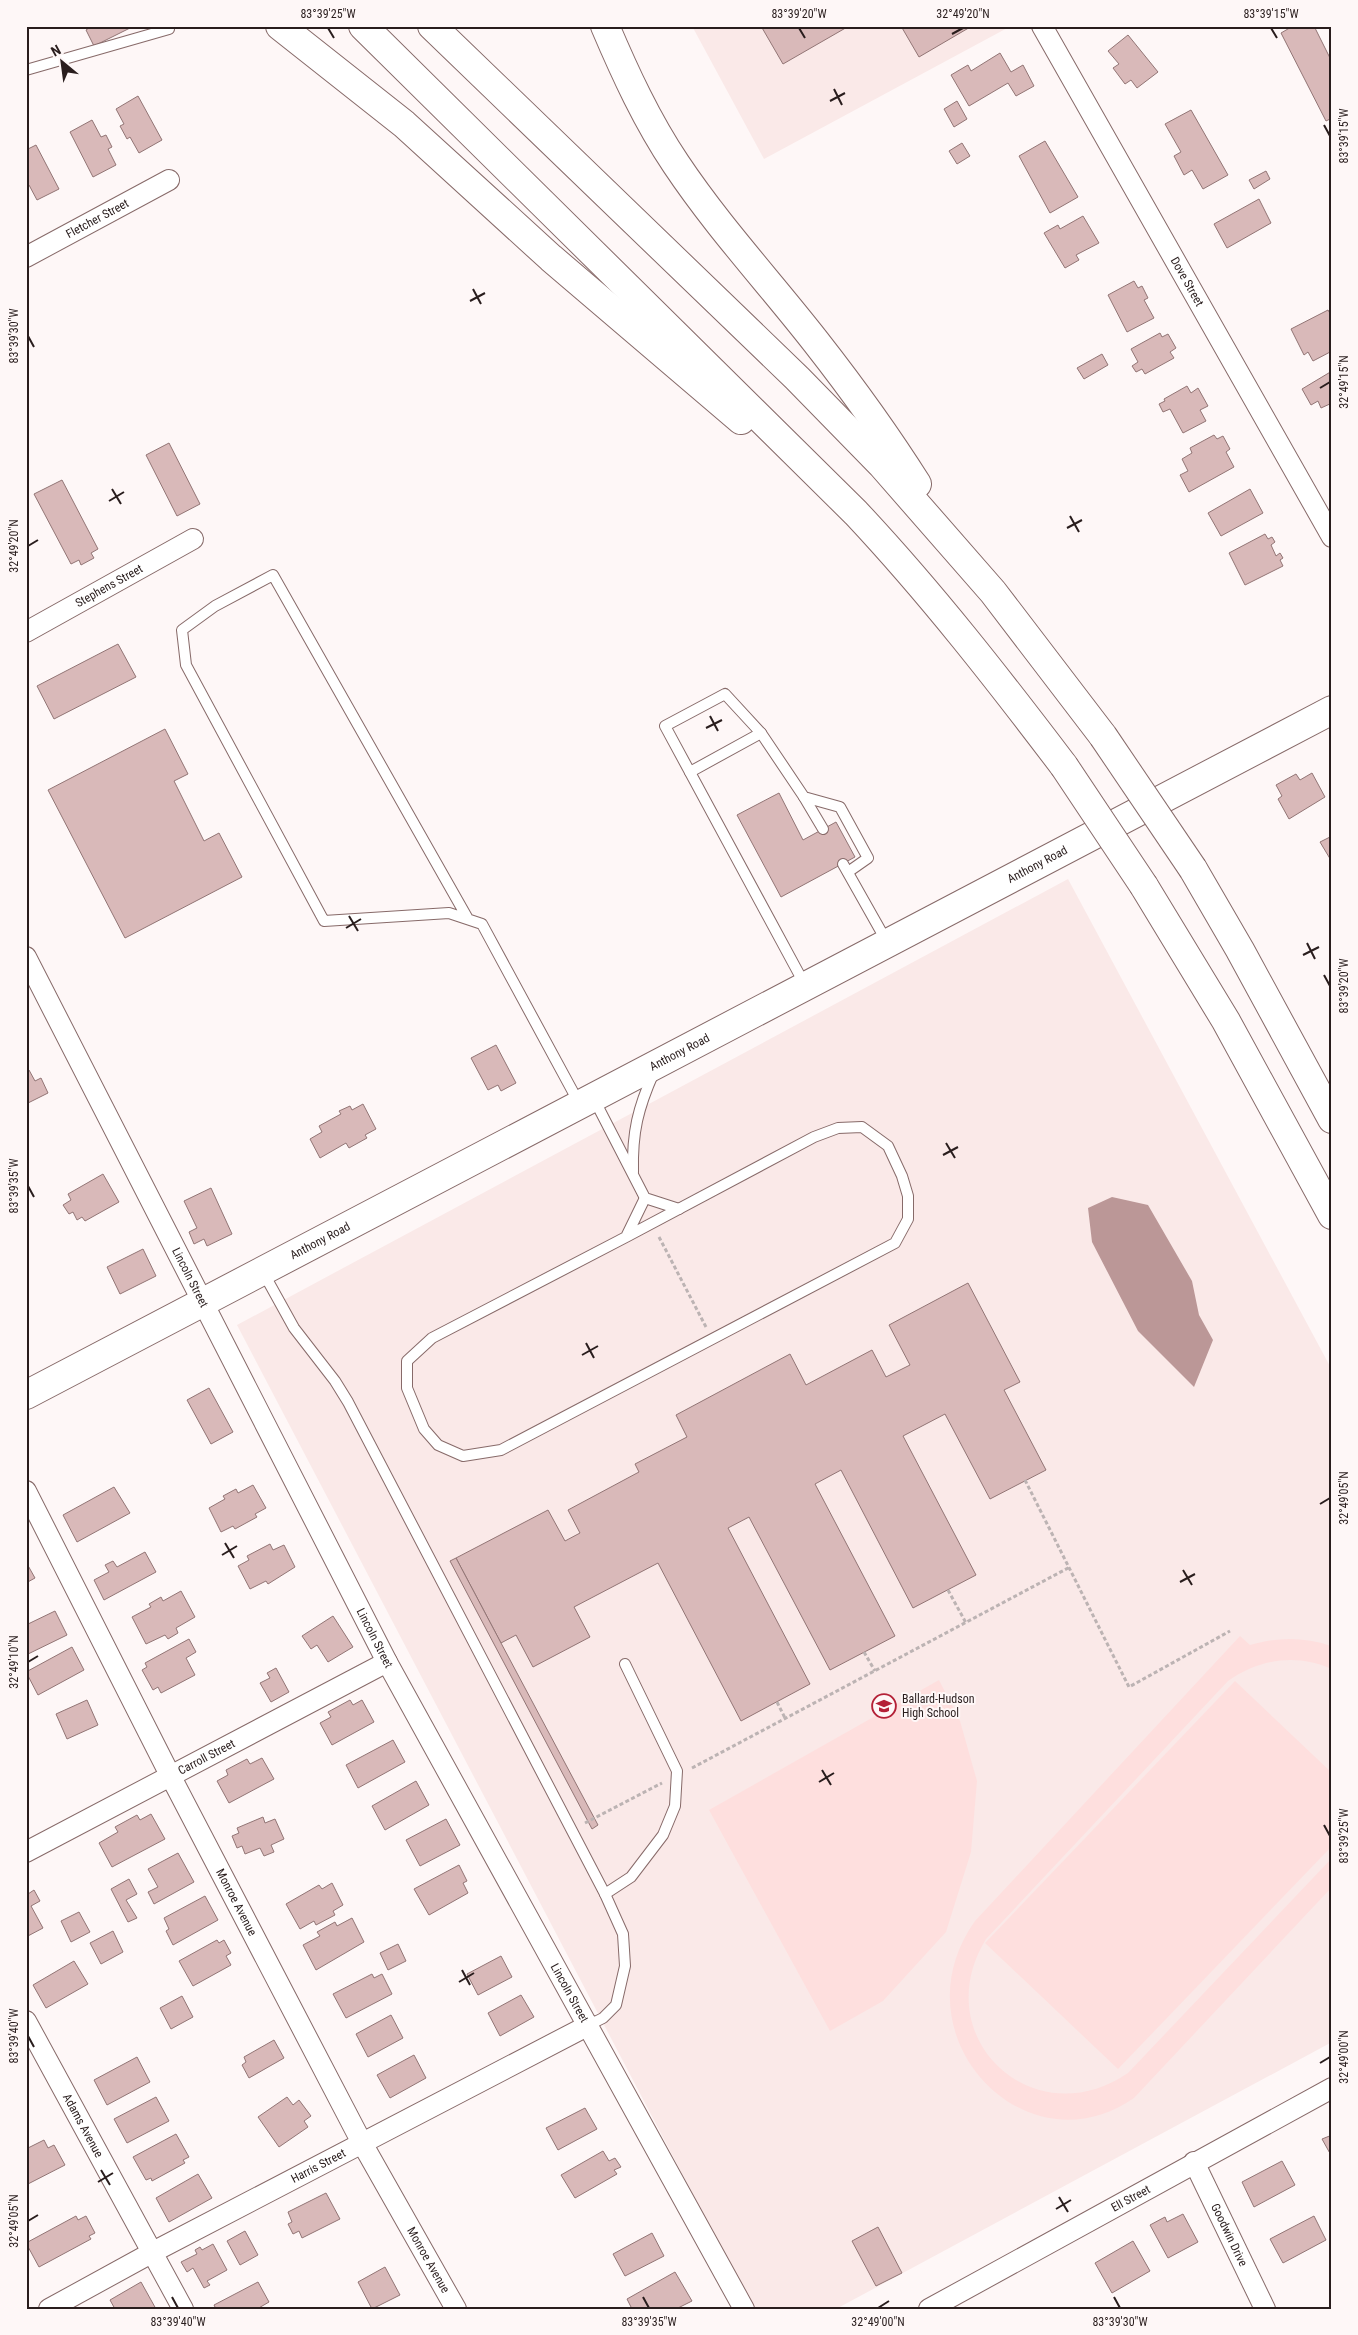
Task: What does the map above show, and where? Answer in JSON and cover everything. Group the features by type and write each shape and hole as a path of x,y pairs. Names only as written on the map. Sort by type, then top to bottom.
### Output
{"main road":[{"path":"280,26 404,124 551,258 701,388 856,513"},
{"path":"363,26 856,513 906,566 943,611 1064,766 1144,886 1226,1022 1332,1215"},
{"path":"432,26 797,378 882,465 962,555 1049,662 1103,736 1193,869 1240,950 1332,1119"},
{"path":"605,26 619,60 675,162 729,236 816,342 893,446 962,555"},
{"name":"Anthony Road","path":"26,1395 1332,710"}],"street":[{"name":"Dove Street","path":"1042,26 1332,537"},
{"name":"Fletcher Street","path":"26,257 169,180"},
{"name":"Stephens Street","path":"26,632 193,539"},
{"name":"Lincoln Street","path":"26,957 387,1662 744,2309"},
{"name":"Monroe Avenue","path":"26,1491 362,2143 456,2309"},
{"name":"Carroll Street","path":"26,1852 172,1777 387,1662"},
{"name":"Adams Avenue","path":"26,2021 183,2309"},
{"name":"Harris Street","path":"49,2309 153,2252 589,2025"},
{"name":"Ell Street","path":"929,2309 951,2304 1194,2162 1332,2088"},
{"name":"Goodwin Drive","path":"1194,2162 1265,2309"}],"lane":[{"path":"26,70 169,29 166,26"},
{"path":"468,919 273,575 215,606 182,630 186,665 324,921 449,913 482,924 645,1198 680,1209"},
{"path":"806,986 665,726 725,694 761,733 823,829"},
{"path":"690,772 761,733"},
{"path":"804,797 840,807 868,858 845,868 887,943"},
{"path":"633,1175 632,1148 637,1115 657,1064"},
{"path":"862,1127 888,1146 902,1176 908,1196 908,1219 895,1243 713,1340 501,1450 463,1456 438,1445 424,1429 407,1388 407,1361 432,1338 680,1209 814,1137 838,1128 862,1127"},
{"path":"626,1237 645,1198"},
{"path":"263,1272 294,1328 335,1381 348,1402 572,1830 624,1934 625,1966 616,2005 603,2018 589,2025"},
{"path":"605,1894 631,1877 663,1835 675,1806 677,1771 625,1664"}],"path":[{"path":"653,1223 713,1340"},
{"path":"1025,1480 1129,1687 1230,1631"},
{"path":"572,1830 1070,1567"},
{"path":"948,1590 966,1622"},
{"path":"864,1652 875,1671"},
{"path":"777,1702 785,1718"}],"shaded area":[{"path":"692,26 1011,26 764,159"},
{"name":"Ballard-Hudson High School","path":"1068,879 1332,1370 1332,2042 836,2309 753,2309 237,1325"},
{"path":"1112,1197 1148,1205 1192,1281 1199,1315 1213,1340 1194,1387 1138,1331 1092,1242 1088,1208"},
{"path":"1240,1636 1250,1645 1291,1639 1331,1646 1332,1669 1305,1661 1278,1661 1252,1668 1228,1681 986,1939 971,1976 970,2010 980,2042 999,2067 1026,2085 1057,2093 1092,2090 1128,2073 1332,1858 1332,1887 1134,2098 1093,2117 1052,2118 1014,2105 983,2081 961,2047 950,2007 954,1964 975,1921"},
{"path":"939,1680 960,1721 977,1781 971,1852 946,1932 883,2001 830,2031 709,1810"},
{"path":"1235,1681 1332,1773 1332,1846 1118,2069 985,1943"}],"building":[{"path":"92,26 134,26 94,46 86,30"},
{"path":"761,26 849,26 783,64"},
{"path":"901,26 972,26 919,57"},
{"path":"1293,26 1314,26 1332,62 1332,118 1326,121 1281,33"},
{"path":"1128,35 1158,72 1137,88 1131,80 1125,84 1113,68 1119,64 1108,51"},
{"path":"1000,53 1011,72 1023,65 1034,86 1016,96 1008,83 969,106 951,75 968,65 971,71"},
{"path":"138,96 162,140 139,153 130,137 127,139 120,126 124,124 116,109"},
{"path":"957,101 967,119 954,127 944,109"},
{"path":"1191,110 1228,175 1203,189 1192,170 1184,175 1174,156 1181,152 1165,124"},
{"path":"92,120 101,137 106,135 112,147 108,149 116,165 93,177 70,132"},
{"path":"1045,141 1078,197 1050,213 1019,156"},
{"path":"962,143 970,156 957,164 949,151"},
{"path":"36,145 59,189 37,200 29,185 26,187 26,150"},
{"path":"1266,171 1270,179 1254,189 1249,180"},
{"path":"1259,199 1271,223 1227,248 1214,224"},
{"path":"1083,216 1099,243 1076,255 1079,260 1065,268 1044,233 1058,225 1060,229"},
{"path":"1134,281 1138,288 1142,286 1148,298 1144,300 1154,318 1127,332 1108,295"},
{"path":"1328,310 1332,317 1332,351 1313,361 1308,352 1304,355 1291,329"},
{"path":"1160,333 1162,337 1168,334 1176,348 1170,352 1174,358 1145,374 1142,369 1136,372 1132,366 1138,362 1131,349"},
{"path":"1102,354 1108,365 1084,379 1077,368"},
{"path":"1332,371 1332,403 1321,408 1318,401 1311,405 1302,389"},
{"path":"1187,386 1191,393 1198,388 1208,406 1200,410 1206,421 1183,433 1170,409 1163,412 1159,404 1165,401 1164,399"},
{"path":"1214,435 1217,439 1223,436 1230,449 1226,452 1234,467 1189,492 1180,475 1188,471 1182,459 1192,453 1190,448"},
{"path":"169,443 200,504 177,516 146,455"},
{"path":"62,480 98,549 91,553 94,558 81,565 79,560 71,564 34,494"},
{"path":"1250,489 1263,513 1221,536 1208,513"},
{"path":"1265,534 1268,539 1272,537 1275,542 1271,545 1276,556 1280,553 1283,558 1280,560 1283,566 1245,585 1229,553"},
{"path":"118,644 136,677 54,719 37,686"},
{"path":"165,729 188,774 174,781 204,841 219,833 242,877 125,938 48,790"},
{"path":"1312,773 1325,797 1289,819 1278,799 1282,796 1276,785 1296,774 1300,780"},
{"path":"779,793 803,840 836,822 855,857 781,897 737,815"},
{"path":"1332,836 1332,862 1320,842"},
{"path":"496,1045 516,1083 501,1091 498,1085 488,1090 471,1058"},
{"path":"29,1070 35,1081 41,1078 48,1093 26,1104 26,1071"},
{"path":"363,1104 376,1129 365,1135 367,1138 349,1148 346,1143 320,1158 310,1139 322,1132 319,1126 341,1114 339,1111 350,1106 352,1110"},
{"path":"103,1174 119,1202 85,1221 82,1217 77,1220 73,1212 69,1214 63,1205 71,1200 68,1194"},
{"path":"211,1188 232,1234 207,1246 204,1239 194,1244 189,1232 197,1228 184,1201"},
{"path":"143,1249 156,1276 120,1294 107,1267"},
{"path":"968,1283 1020,1382 1004,1390 1046,1470 990,1499 945,1414 903,1436 976,1575 913,1608 841,1470 815,1484 895,1636 830,1670 749,1517 728,1528 810,1684 741,1721 658,1563 574,1607 590,1637 533,1667 516,1635 501,1643 456,1558 548,1510 565,1541 580,1533 568,1510 639,1472 635,1464 687,1437 676,1415 790,1354 806,1385 872,1350 886,1377 910,1365 889,1325"},
{"path":"209,1388 233,1432 211,1444 187,1400"},
{"path":"253,1485 266,1508 255,1514 257,1517 235,1529 233,1526 221,1532 209,1508 225,1499 223,1496 236,1489 238,1493"},
{"path":"114,1487 130,1513 77,1542 63,1515"},
{"path":"270,1544 273,1550 284,1545 295,1567 268,1584 266,1581 250,1589 238,1566 249,1560 247,1556"},
{"path":"145,1552 156,1572 104,1600 94,1580 109,1572 105,1565 113,1561 117,1567"},
{"path":"456,1558 598,1825 592,1829 450,1561"},
{"path":"26,1562 35,1578 26,1583"},
{"path":"181,1591 195,1617 176,1628 178,1633 168,1639 165,1635 146,1644 132,1617 151,1607 149,1604 161,1597 163,1601"},
{"path":"55,1611 67,1635 26,1655 26,1625"},
{"path":"333,1616 353,1647 328,1662 317,1645 311,1649 302,1636"},
{"path":"189,1639 196,1652 186,1658 195,1675 161,1693 158,1687 153,1690 142,1670 147,1667 145,1663"},
{"path":"72,1647 84,1670 38,1695 26,1672"},
{"path":"276,1668 289,1692 271,1702 260,1683 270,1678 267,1673"},
{"path":"87,1700 98,1725 67,1739 56,1714"},
{"path":"350,1700 353,1705 362,1700 374,1722 332,1745 320,1723 331,1717 328,1712"},
{"path":"393,1740 405,1762 358,1788 346,1765"},
{"path":"262,1758 274,1779 229,1803 217,1781 228,1775 226,1770 247,1759 250,1764"},
{"path":"416,1781 429,1805 385,1830 372,1806"},
{"path":"151,1814 165,1839 112,1867 99,1843 118,1832 115,1827 137,1815 140,1820"},
{"path":"263,1817 265,1823 275,1819 284,1839 271,1845 274,1852 264,1856 260,1848 245,1854 242,1846 237,1848 232,1836 239,1833 237,1828"},
{"path":"446,1819 460,1845 420,1866 406,1840"},
{"path":"178,1853 194,1882 154,1904 148,1892 158,1887 148,1869"},
{"path":"459,1865 467,1881 463,1883 468,1893 429,1915 414,1889"},
{"path":"129,1879 137,1894 126,1900 137,1918 128,1922 111,1889"},
{"path":"332,1883 343,1905 333,1911 335,1915 316,1925 314,1921 300,1929 286,1904 319,1885 322,1889"},
{"path":"34,1890 40,1901 31,1906 43,1928 26,1937 26,1891 28,1894"},
{"path":"205,1896 218,1920 173,1945 166,1931 169,1929 164,1918"},
{"path":"79,1912 90,1932 71,1942 61,1921"},
{"path":"352,1918 364,1942 316,1970 303,1945 320,1936 317,1932 335,1922 337,1926"},
{"path":"113,1931 123,1952 101,1964 90,1943"},
{"path":"217,1940 219,1943 224,1940 231,1953 226,1956 231,1965 193,1986 179,1961"},
{"path":"398,1944 406,1961 388,1970 380,1953"},
{"path":"501,1956 512,1977 478,1995 467,1974"},
{"path":"74,1961 88,1984 46,2008 33,1985"},
{"path":"372,1974 374,1978 382,1974 392,1994 346,2018 333,1994"},
{"path":"521,1995 534,2017 500,2036 488,2013"},
{"path":"182,1996 193,2017 171,2029 160,2008"},
{"path":"391,2015 403,2038 368,2057 356,2034"},
{"path":"274,2040 284,2058 249,2078 242,2065 246,2062 244,2057"},
{"path":"414,2055 426,2078 390,2098 377,2075"},
{"path":"137,2057 150,2082 107,2105 94,2080"},
{"path":"156,2097 169,2121 127,2143 114,2119"},
{"path":"287,2097 293,2105 299,2100 311,2116 304,2121 308,2127 279,2147 258,2117"},
{"path":"585,2108 597,2129 558,2150 546,2128"},
{"path":"176,2134 189,2157 183,2160 185,2163 152,2181 151,2178 146,2180 133,2157"},
{"path":"1332,2135 1332,2157 1322,2139"},
{"path":"44,2140 48,2148 54,2145 65,2165 26,2185 26,2149"},
{"path":"603,2151 609,2161 615,2158 621,2167 614,2170 617,2174 575,2198 561,2175"},
{"path":"1282,2161 1295,2185 1254,2207 1242,2182"},
{"path":"198,2174 212,2198 169,2222 156,2198"},
{"path":"326,2193 340,2219 302,2238 299,2231 293,2234 288,2224 292,2222 288,2212"},
{"path":"1183,2214 1198,2242 1168,2258 1150,2225 1165,2217 1167,2222"},
{"path":"76,2216 78,2220 86,2216 95,2233 89,2236 91,2239 39,2267 26,2243"},
{"path":"1314,2216 1326,2240 1283,2263 1270,2239"},
{"path":"878,2227 902,2273 876,2286 852,2241"},
{"path":"245,2231 258,2255 240,2265 227,2241"},
{"path":"652,2233 664,2256 625,2276 613,2254"},
{"path":"1133,2241 1150,2271 1112,2293 1095,2263"},
{"path":"213,2244 227,2270 207,2281 210,2285 204,2288 193,2268 187,2272 181,2262 197,2254 195,2250 200,2247 202,2250"},
{"path":"385,2267 400,2295 372,2309 358,2282"},
{"path":"675,2272 692,2301 676,2309 632,2309 627,2299"},
{"path":"141,2282 156,2309 115,2309 110,2300"},
{"path":"258,2282 269,2302 257,2309 216,2309 214,2305"}],"place":[{"name":"Ballard-Hudson High School","path":"884,1706"}]}
